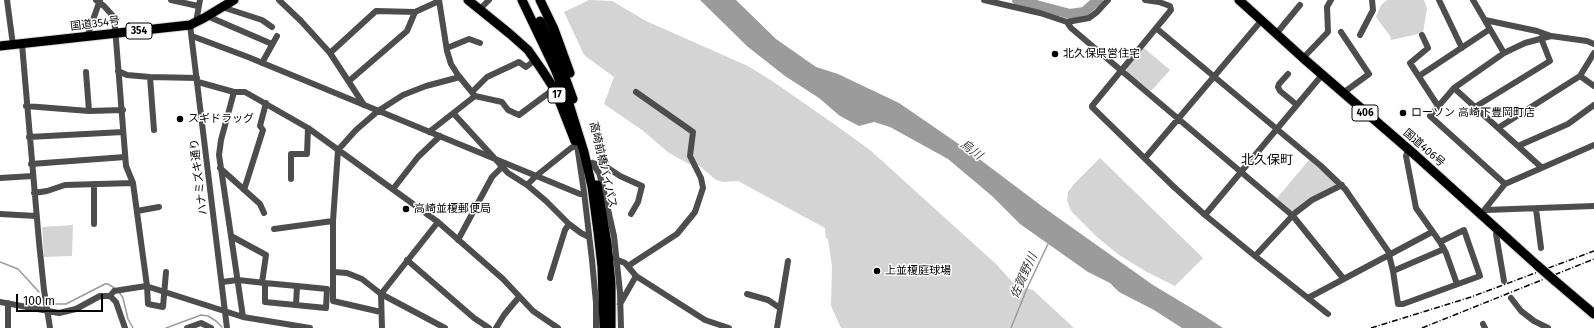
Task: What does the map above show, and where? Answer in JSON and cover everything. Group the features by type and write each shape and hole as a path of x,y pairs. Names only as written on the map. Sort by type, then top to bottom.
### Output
{"highway":[{"name":"国道354号","path":"0,46 87,37 193,23 208,16 234,0"},
{"name":"17","path":"468,0 519,41 557,87 577,145 594,205"},
{"name":"17","path":"522,0 534,16"},
{"name":"17","path":"529,0 534,16"},
{"name":"17","path":"540,0 554,30 571,77 576,96 577,111"},
{"name":"国道406号","path":"1239,0 1322,76 1483,212 1499,230 1538,266 1594,314"},
{"name":"高崎前橋バイパス","path":"534,16 547,49 557,87 570,107 584,152 592,187 602,267 604,328"},
{"name":"高崎前橋バイパス","path":"534,16 558,58 577,111 592,162 607,242 611,284 611,328"}],"street":[{"path":"7,0 17,45 26,106 36,216 50,328"},
{"path":"171,0 199,3"},
{"path":"279,0 301,21 330,53 364,105"},
{"path":"330,53 376,11 415,12 439,0 447,48 452,64 473,94 502,102 508,110 519,115 557,87"},
{"path":"480,9 489,0"},
{"path":"984,0 1040,13 1067,22 1089,18 1108,0"},
{"path":"1145,0 1160,2 1170,6 1171,8 1092,107 1205,215 1254,256 1328,314"},
{"path":"1303,58 1328,32 1327,7 1330,0"},
{"path":"1360,35 1373,10 1372,0"},
{"path":"1439,0 1462,48"},
{"path":"1473,0 1504,53"},
{"path":"87,37 98,1 113,16 116,33 126,166 133,183 147,286 148,304 163,307 166,272"},
{"name":"ハナミズキ通り","path":"199,3 193,23 192,36 227,328"},
{"path":"1276,34 1300,5"},
{"path":"222,7 262,20 272,27"},
{"path":"349,81 407,31 415,12"},
{"path":"208,16 272,44"},
{"path":"1485,20 1537,31 1551,36"},
{"path":"1145,158 1261,21"},
{"path":"1067,22 1071,28 1293,216 1343,278"},
{"path":"1156,28 1342,185 1390,254 1397,302 1400,305 1480,276 1465,232 1462,230 1440,242"},
{"path":"1419,76 1490,29"},
{"path":"1341,32 1369,74 1343,93"},
{"path":"1422,35 1428,48 1410,63 1438,106"},
{"path":"192,36 262,63 580,194"},
{"path":"262,63 277,36"},
{"path":"1505,184 1430,116 1454,88 1504,53 1525,43 1551,36 1570,37 1594,44"},
{"path":"1475,107 1550,60 1541,38"},
{"path":"447,48 469,40 480,43"},
{"path":"1498,128 1580,76 1594,54"},
{"path":"429,132 454,114 487,78 519,62 526,67 535,60"},
{"path":"118,71 127,75 198,80 234,92 245,92 266,103 308,128 438,222 503,279 519,298 533,311 558,328"},
{"path":"86,72 89,111"},
{"path":"1288,74 1278,88 1297,105"},
{"path":"381,312 333,302 333,221 338,150 356,130 378,111 403,95 426,86 460,76"},
{"path":"1205,215 1322,76"},
{"path":"1580,76 1594,86"},
{"path":"150,77 154,130"},
{"path":"1454,88 1541,168"},
{"path":"234,92 221,140 219,155 244,317"},
{"path":"628,266 677,234 695,212 703,188 701,178 690,156 693,132 636,92"},
{"path":"244,190 263,130 260,126 266,103"},
{"path":"1518,146 1568,124 1594,105"},
{"path":"26,106 89,111 122,110"},
{"path":"454,114 508,173 527,185 580,233 589,237"},
{"path":"291,179 291,154 307,154 308,128"},
{"path":"29,136 123,132"},
{"path":"393,189 418,157 440,136"},
{"path":"527,185 536,176 577,145 589,237 595,260 596,328"},
{"path":"1483,212 1505,184 1594,145"},
{"path":"1408,150 1406,156 1414,203 1418,212 1444,249 1457,284"},
{"path":"32,164 125,157"},
{"path":"592,162 605,166 620,176 642,186 638,202 631,214"},
{"path":"592,162 599,173 614,236 623,327"},
{"path":"458,240 492,177 502,167"},
{"path":"220,168 260,204 264,213"},
{"path":"0,178 33,176"},
{"path":"34,193 47,191 65,185 133,183"},
{"path":"94,184 94,224"},
{"path":"1254,256 1293,216 1312,200 1342,185"},
{"path":"1483,212 1594,206"},
{"path":"137,211 159,208"},
{"path":"1536,209 1541,248"},
{"path":"0,214 36,216"},
{"path":"274,229 333,221"},
{"path":"382,328 381,294 438,222"},
{"path":"550,278 565,230 569,224"},
{"path":"1499,230 1496,234 1504,281"},
{"path":"1308,298 1343,278 1432,232"},
{"path":"222,282 238,280 264,283 327,289 326,308 265,302 264,283 266,255 231,236"},
{"path":"1393,271 1444,249"},
{"path":"615,258 628,266 636,276 704,320 729,328"},
{"path":"407,260 474,318 489,328"},
{"path":"777,328 788,261"},
{"path":"334,272 347,273 362,279 381,294 445,328"},
{"path":"620,304 636,276"},
{"path":"0,302 59,313 70,311 100,296 147,286 244,317 310,328"},
{"path":"296,305 297,286"},
{"path":"115,292 116,302 125,328"},
{"path":"747,294 768,300 780,308"},
{"path":"496,328 504,315 519,298"},
{"path":"1511,298 1521,311 1534,321 1548,328"},
{"path":"8,303 8,328"},
{"path":"187,328 201,324 211,328"}],"shaded area":[{"path":"589,0 612,1 646,21 748,66 772,81 870,150 996,264 1016,286 1033,290 1074,328 841,328 831,306 832,266 825,228 738,181 723,182 716,180 696,163 689,164 669,153 642,130 604,104 614,77 584,55 564,12"},
{"path":"700,0 736,0 776,39 816,67 838,74 899,103 966,149 1043,207 1153,285 1223,328 1182,328 1154,310 1119,292 1110,283 1088,272 1020,224 992,196 948,159 890,127 874,122 859,126 840,116 819,98 785,76 748,47"},
{"path":"1387,0 1424,0 1427,8 1423,33 1391,40 1390,36 1376,17 1381,5"},
{"path":"1144,48 1170,70 1152,90 1149,90 1127,72 1127,67"},
{"path":"1100,158 1203,258 1175,286 1147,272 1119,255 1097,237 1071,211 1067,200 1068,192"},
{"path":"1309,160 1336,183 1335,186 1291,211 1277,198"},
{"path":"73,225 72,256 44,257 42,227"}],"waterway":[{"path":"1017,0 1070,14 1084,12 1098,0"},
{"name":"佐賀野川","path":"1011,328 1028,286 1048,244"},
{"path":"0,262 18,269 39,292"},
{"path":"51,302 56,304 66,304 105,284 108,284 116,289"},
{"path":"119,292 123,298 128,319 133,328"},
{"path":"166,328 201,315 208,316 222,327"}],"railway":[{"path":"1371,328 1471,297 1594,251"},
{"path":"1422,328 1594,259"}],"place":[{"name":"北久保県営住宅","path":"1055,54"},
{"name":"ローソン 高崎下豊岡町店","path":"1403,113"},
{"name":"スギドラッグ","path":"180,119"},
{"name":"高崎並榎郵便局","path":"406,209"},
{"name":"上並榎庭球場","path":"877,271"}],"district":[{"name":"北久保町","path":"1267,160"}],"water label":[{"name":"烏川","path":"971,150"}]}
